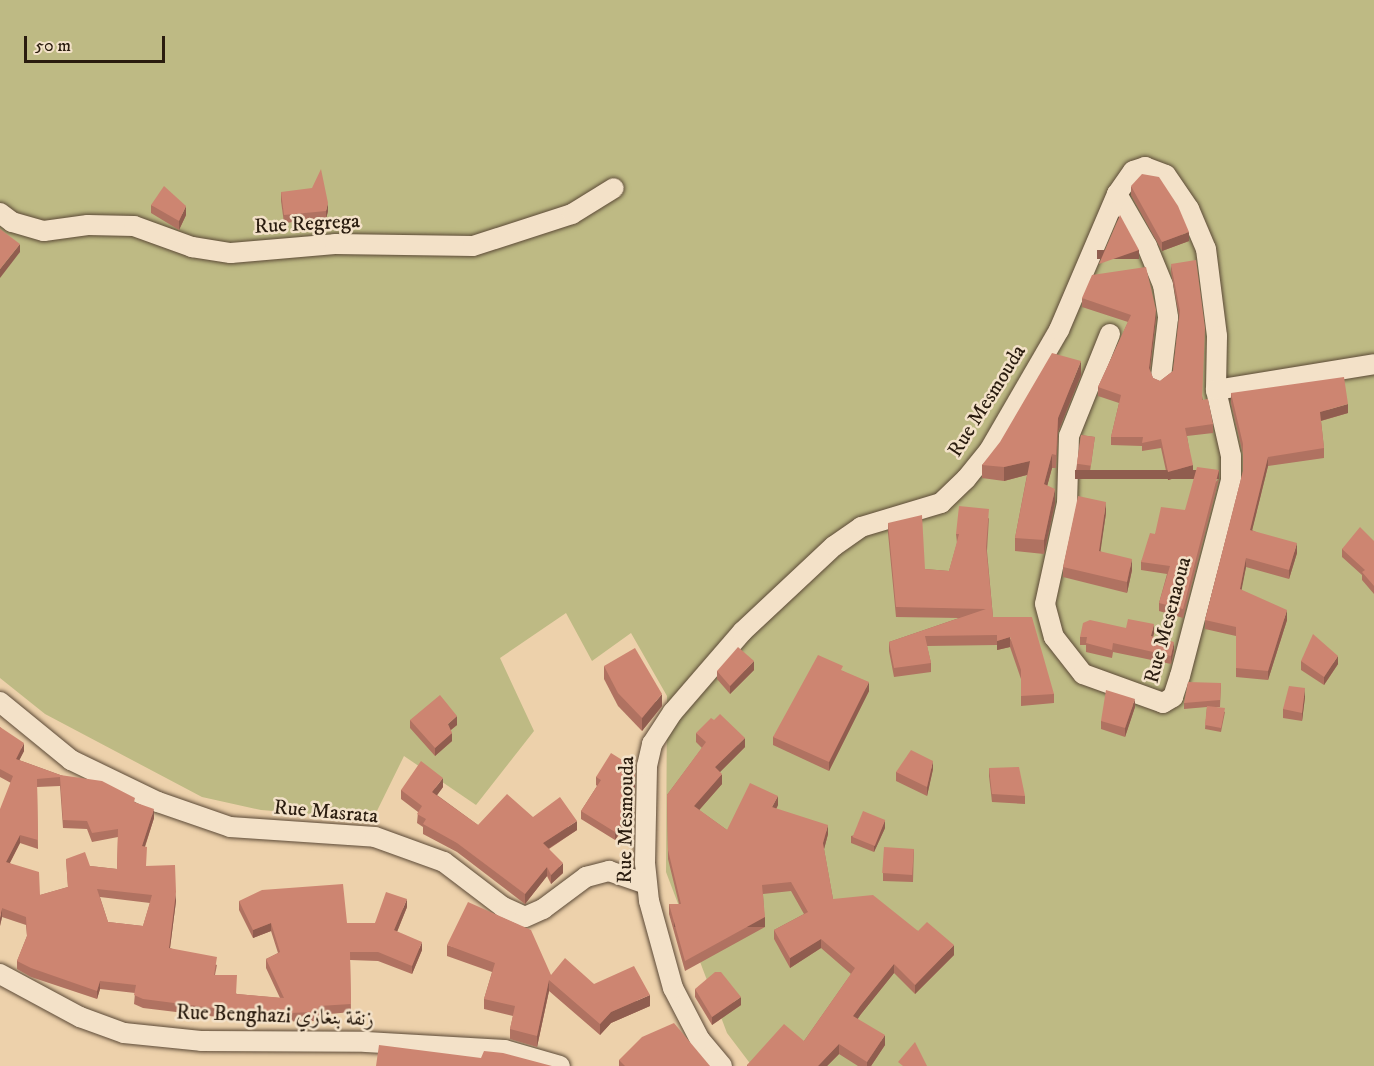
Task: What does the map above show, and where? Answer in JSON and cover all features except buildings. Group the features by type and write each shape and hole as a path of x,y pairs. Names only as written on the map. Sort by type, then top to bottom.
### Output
{"street":[{"name":"Rue Mesmouda","path":"722,1066 700,1040 673,988 646,884 647,766 652,744 673,712 741,632 834,546 861,527 942,503 957,489 990,449 1059,330 1117,194 1133,171 1156,169 1175,185 1189,208 1206,249 1213,287 1216,390"},
{"name":"Rue Regrega","path":"0,213 12,222 44,231 88,225 134,226 192,247 231,254 334,244 473,246 572,214 614,188"},
{"path":"1117,194 1147,246 1163,285 1168,318 1161,377"},
{"name":"Rue Mesenaoua","path":"1110,334 1069,436 1067,503 1045,604 1054,637 1083,674 1163,704 1173,697 1180,676 1231,480 1231,456 1216,390"},
{"path":"1216,390 1374,364"},
{"name":"Rue Masrata","path":"0,702 71,760 158,802 230,827 375,837 444,862 503,907 525,917 543,909 586,877 609,871 646,884"},
{"name":"Rue Benghazi زنقة بنغازي","path":"0,974 80,1017 124,1033 201,1041 366,1042 505,1050 560,1066"}],"shaded area":[{"path":"0,0 1374,0 1374,1066 752,1066 727,1033 666,872 667,696 631,633 592,661 566,613 500,658 534,731 476,805 404,756 373,819 261,810 202,797 45,714 0,678"}]}
